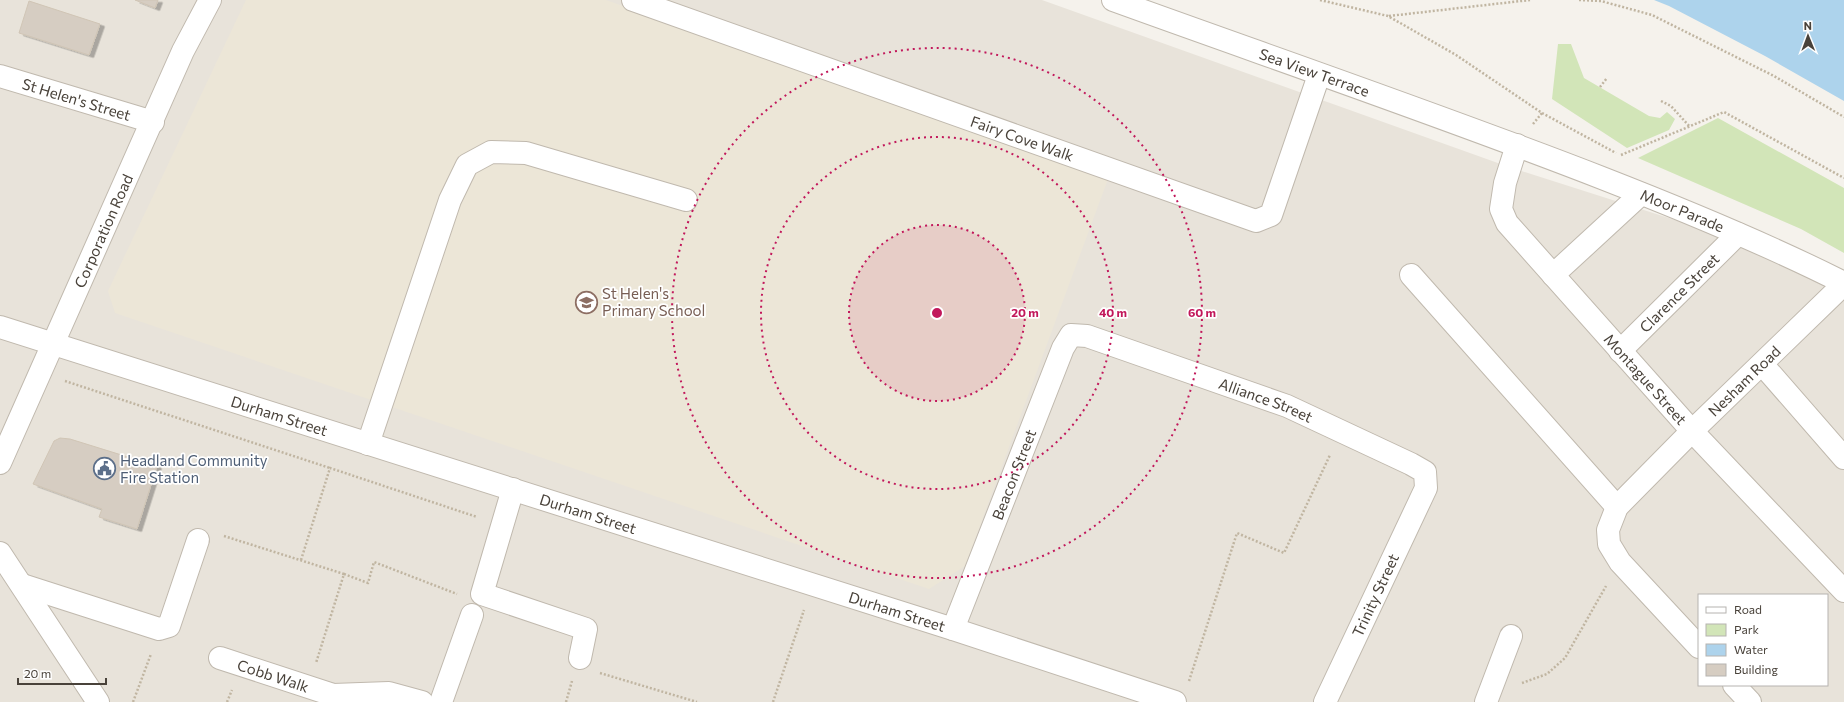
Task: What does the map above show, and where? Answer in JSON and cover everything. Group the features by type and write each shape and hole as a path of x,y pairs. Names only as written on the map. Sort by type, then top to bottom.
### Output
{"street":[{"name":"Corporation Road","path":"0,463 52,343 153,122 183,51 210,0"},
{"name":"Fairy Cove Walk","path":"633,0 1256,221 1271,215 1319,75"},
{"name":"Sea View Terrace","path":"1113,0 1517,145"},
{"name":"St Helen's Street","path":"0,76 153,122"},
{"name":"Moor Parade","path":"1517,145 1641,194 1797,259 1844,284"},
{"name":"Montague Street","path":"1517,145 1505,183 1501,209 1507,223 1692,432 1844,591"},
{"path":"368,444 450,200 467,165 491,152 526,153 686,200"},
{"path":"1553,275 1641,194"},
{"name":"Clarence Street","path":"1620,351 1738,234"},
{"path":"1411,275 1617,507"},
{"name":"Nesham Road","path":"1698,646 1620,562 1609,544 1608,530 1617,507 1844,284"},
{"name":"Durham Street","path":"0,327 953,630 1181,695"},
{"name":"Beacon Street","path":"953,630 1063,348 1071,335 1087,336"},
{"name":"Alliance Street","path":"1087,336 1287,406 1425,472 1426,488"},
{"path":"1762,364 1844,458"},
{"name":"Trinity Street","path":"1325,702 1426,488"},
{"path":"513,489 482,594 586,629 580,658"},
{"path":"22,585 159,629 169,626 198,540"},
{"path":"0,553 98,702"},
{"path":"441,702 467,606"},
{"path":"1488,698 1511,636"},
{"name":"Cobb Walk","path":"220,658 333,695 389,693 422,702"},
{"path":"1735,686 1750,702"}],"path":[{"path":"1320,0 1388,16 1456,54 1542,113 1621,156 1724,112 1844,178"},
{"path":"1388,16 1530,0"},
{"path":"1579,0 1601,1 1652,15 1774,76 1844,117"},
{"path":"1600,87 1607,78"},
{"path":"1661,101 1670,106 1690,127"},
{"path":"38,375 70,382 502,525"},
{"path":"1181,695 1237,533 1284,554 1341,431"},
{"path":"301,560 330,468"},
{"path":"198,540 202,529 368,583 374,562 467,606"},
{"path":"1488,698 1547,674 1565,658 1620,562"},
{"path":"309,687 344,574"},
{"path":"773,702 812,585"},
{"path":"133,702 159,629"},
{"path":"599,673 697,702"}],"shaded area":[{"path":"0,0 1042,0 1509,167 1797,259 1844,287 1844,702 0,702"},
{"name":"St Helen's Primary School","path":"246,0 606,0 1108,179 965,566 929,589 115,313 108,291"}],"green space":[{"path":"1558,44 1571,44 1584,78 1649,116 1660,118 1667,112 1675,119 1669,130 1627,148 1552,99"},
{"path":"1718,118 1844,188 1844,253 1801,229 1638,158"}],"water":[{"path":"1654,0 1844,0 1844,101 1765,56 1669,6"}],"building":[{"path":"135,0 158,0 155,8"},
{"path":"29,1 100,24 89,55 19,33"},
{"path":"60,438 70,439 157,466 137,529 99,517 102,509 33,484 54,441"}],"place":[{"name":"St Helen's Primary School","path":"587,302"},
{"name":"Headland Community Fire Station","path":"104,469"}]}
